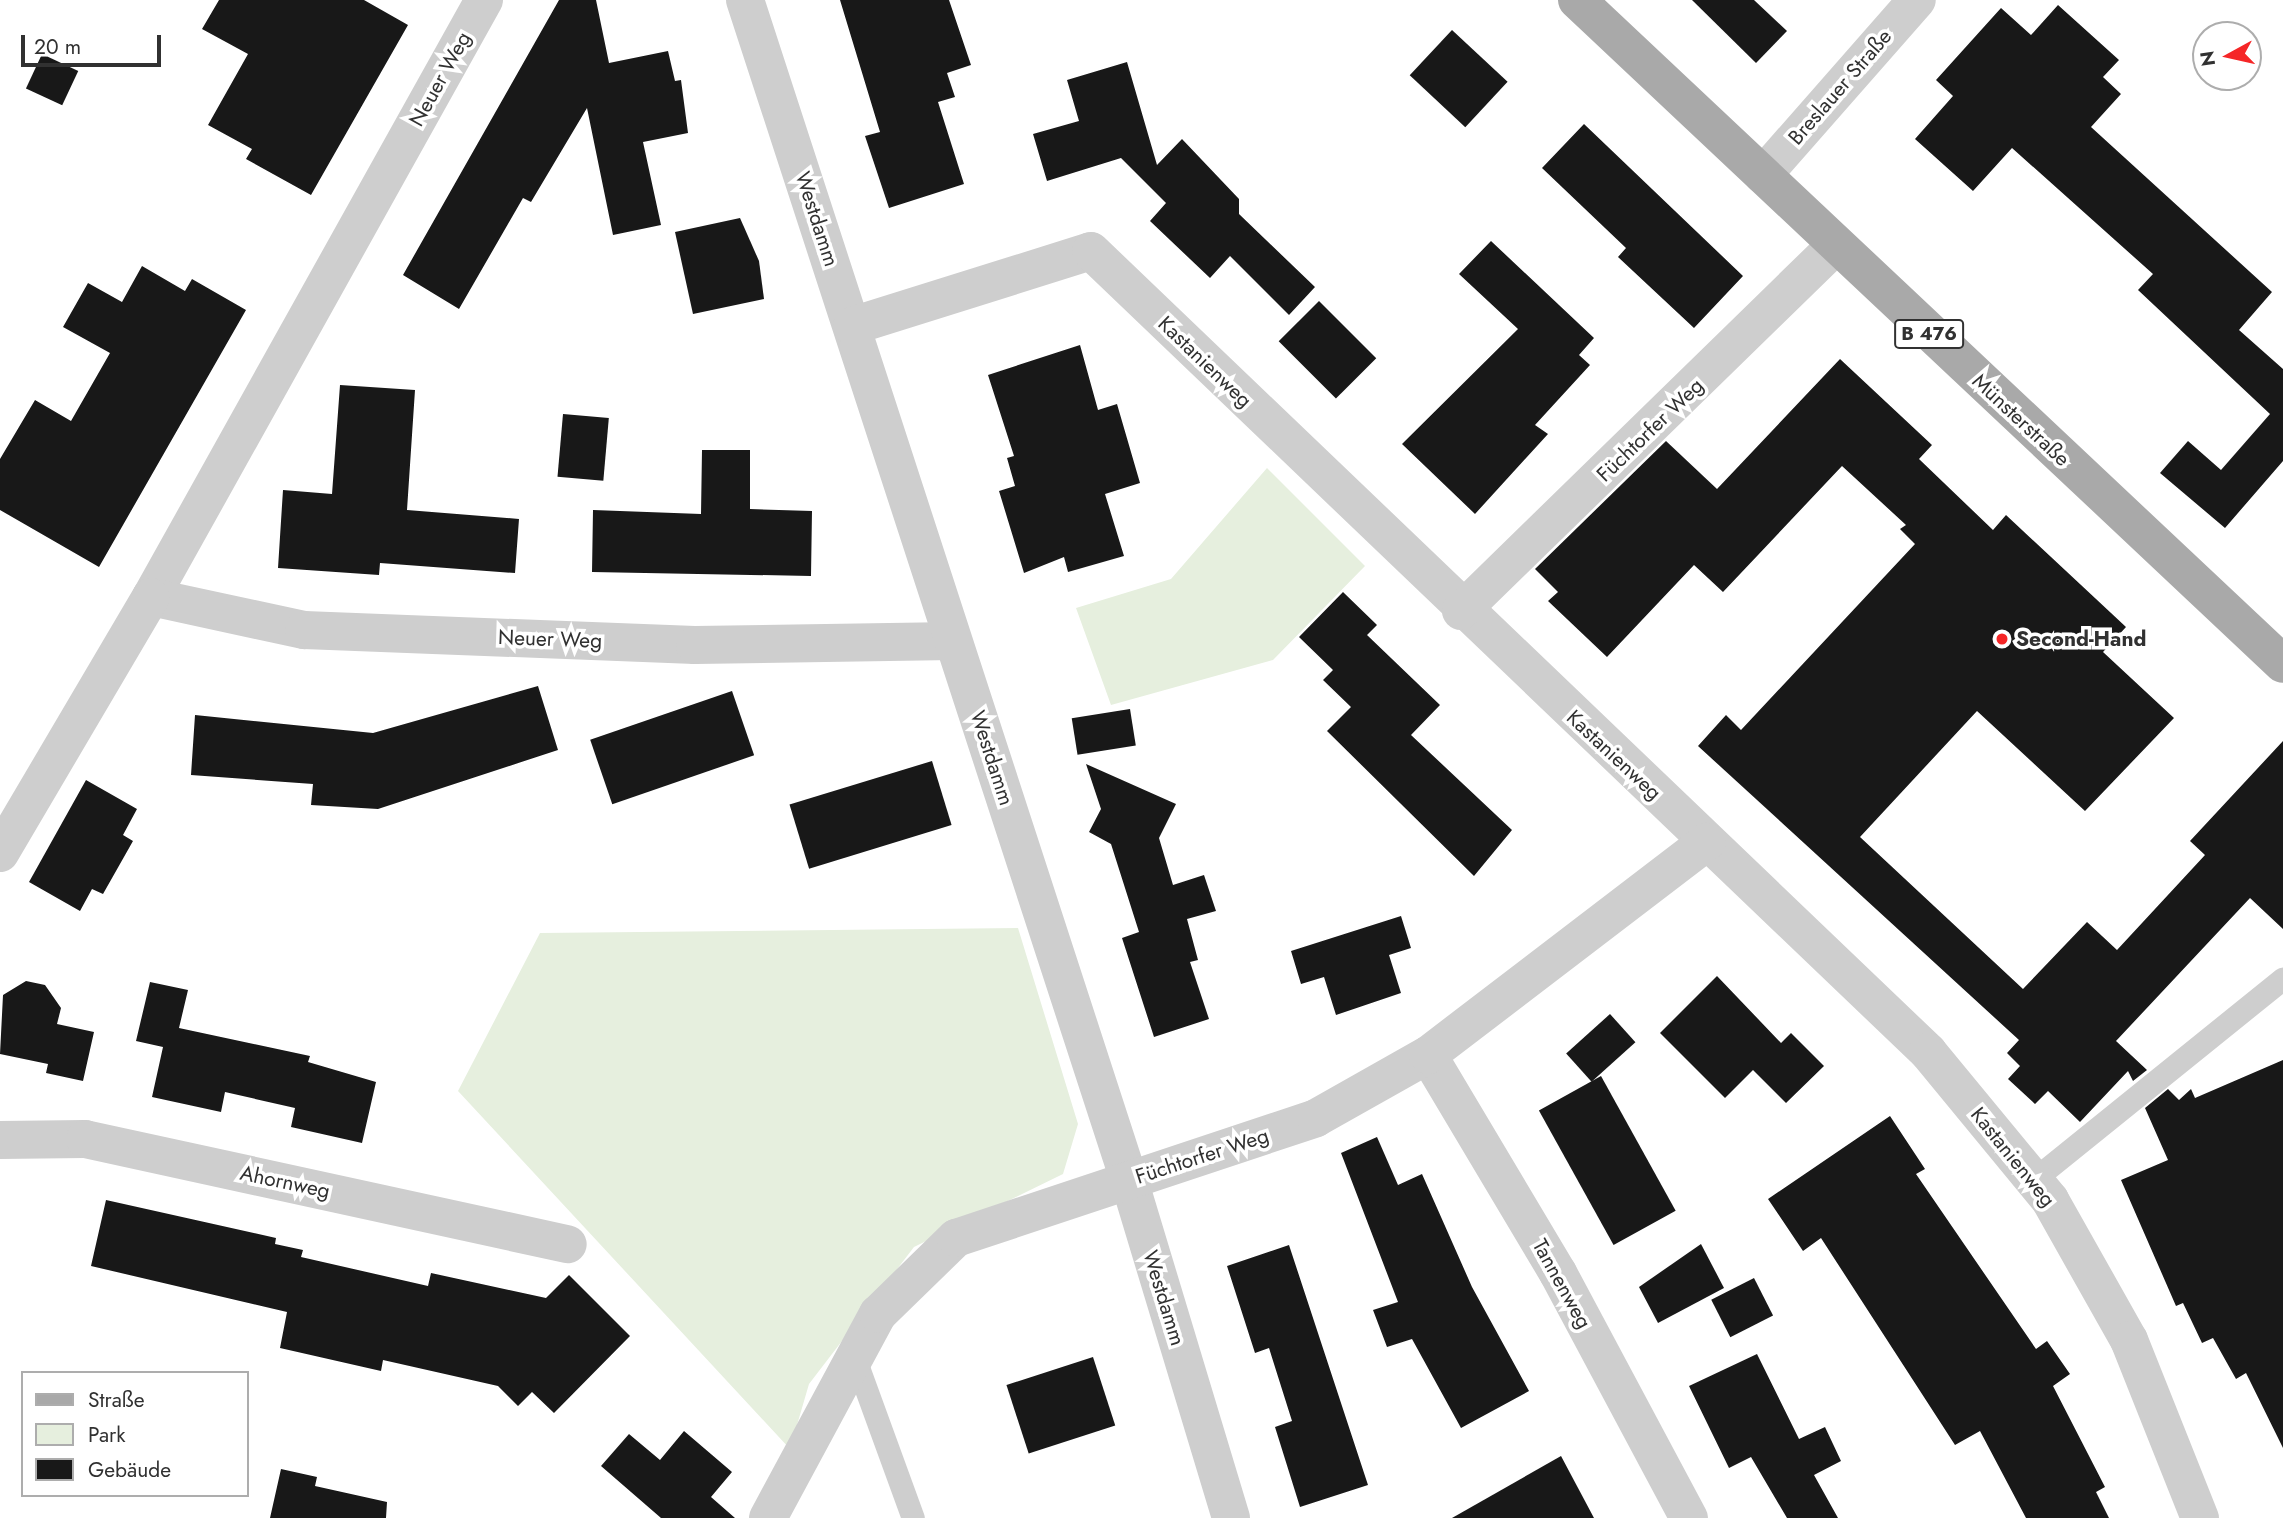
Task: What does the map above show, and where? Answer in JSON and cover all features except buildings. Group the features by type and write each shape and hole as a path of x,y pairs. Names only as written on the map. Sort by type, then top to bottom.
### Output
{"main road":[{"name":"Münsterstraße","path":"1577,0 2283,664"}],"street":[{"name":"Neuer Weg","path":"0,853 151,597 484,0"},
{"name":"Westdamm","path":"745,0 1129,1180 1231,1518"},
{"name":"Breslauer Straße","path":"1763,175 1917,0"},
{"name":"Füchtorfer Weg","path":"1461,611 1836,245"},
{"name":"Kastanienweg","path":"852,326 1091,251 1461,611 1928,1052 2033,1180 2129,1340 2200,1518"},
{"name":"Neuer Weg","path":"151,597 304,630 695,645 953,641"},
{"name":"Füchtorfer Weg","path":"768,1518 878,1314 956,1238 1316,1118 1428,1055 1707,842"},
{"name":"Tannenweg","path":"1428,1055 1558,1273 1689,1518"},
{"name":"Ahornweg","path":"0,1140 85,1139 568,1244"}],"lane":[{"path":"2033,1180 2283,978"},
{"path":"855,1359 913,1518"}],"green space":[{"path":"1267,468 1365,566 1273,660 1111,705 1076,608 1171,579"},
{"path":"1018,928 1078,1124 1063,1174 914,1247 809,1384 790,1449 458,1091 540,933"}],"place":[{"name":"Second-Hand","path":"2002,639"}]}
